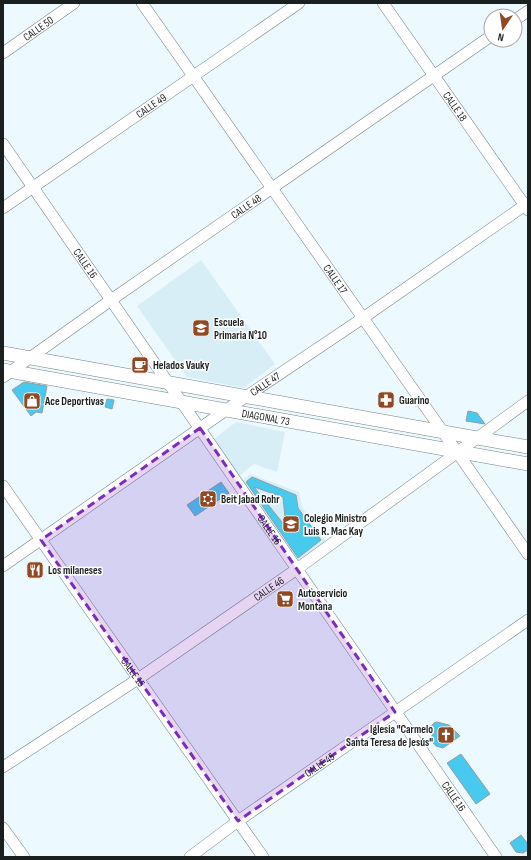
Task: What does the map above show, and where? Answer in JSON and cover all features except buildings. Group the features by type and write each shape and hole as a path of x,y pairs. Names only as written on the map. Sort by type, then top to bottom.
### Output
{"main road":[{"name":"DIAGONAL 73","path":"3,353 528,447"},
{"name":"DIAGONAL 73","path":"6,373 182,402 528,464"}],"street":[{"name":"CALLE 50","path":"3,53 74,3"},
{"name":"CALLE 17","path":"142,3 528,554"},
{"name":"CALLE 49","path":"3,208 299,3"},
{"name":"CALLE 18","path":"383,3 527,206"},
{"name":"CALLE 48","path":"6,373 31,358 483,42"},
{"name":"CALLE 16","path":"3,144 496,857"},
{"name":"CALLE 47","path":"3,566 226,410 527,206"},
{"name":"CALLE 46","path":"3,766 138,679 297,569 528,401"},
{"name":"CALLE 15","path":"3,486 263,857"},
{"name":"CALLE 45","path":"190,857 528,620"},
{"path":"3,828 24,857"}],"highlighted area":[{"path":"200,428 395,712 238,821 41,540"}],"shaded area":[{"name":"Escuela Primaria N°10","path":"201,260 275,364 244,388 187,377 137,306"},
{"path":"236,422 285,432 277,472 254,464 239,476 214,439"},
{"name":"Colegio Ministro Luis R. Mac Kay","path":"250,474 299,492 302,507 325,541 295,564 240,483"}],"place":[{"name":"Escuela Primaria N°10","path":"201,328"},
{"name":"Helados Vauky","path":"140,365"},
{"name":"Guarino","path":"386,400"},
{"name":"Ace Deportivas","path":"32,401"},
{"name":"Beit Jabad Rohr","path":"208,499"},
{"name":"Colegio Ministro Luis R. Mac Kay","path":"291,524"},
{"name":"Los milaneses","path":"35,570"},
{"name":"Autoservicio Montana","path":"285,599"},
{"name":"Iglesia \"Carmelo Santa Teresa de Jesús\"","path":"446,735"}]}
